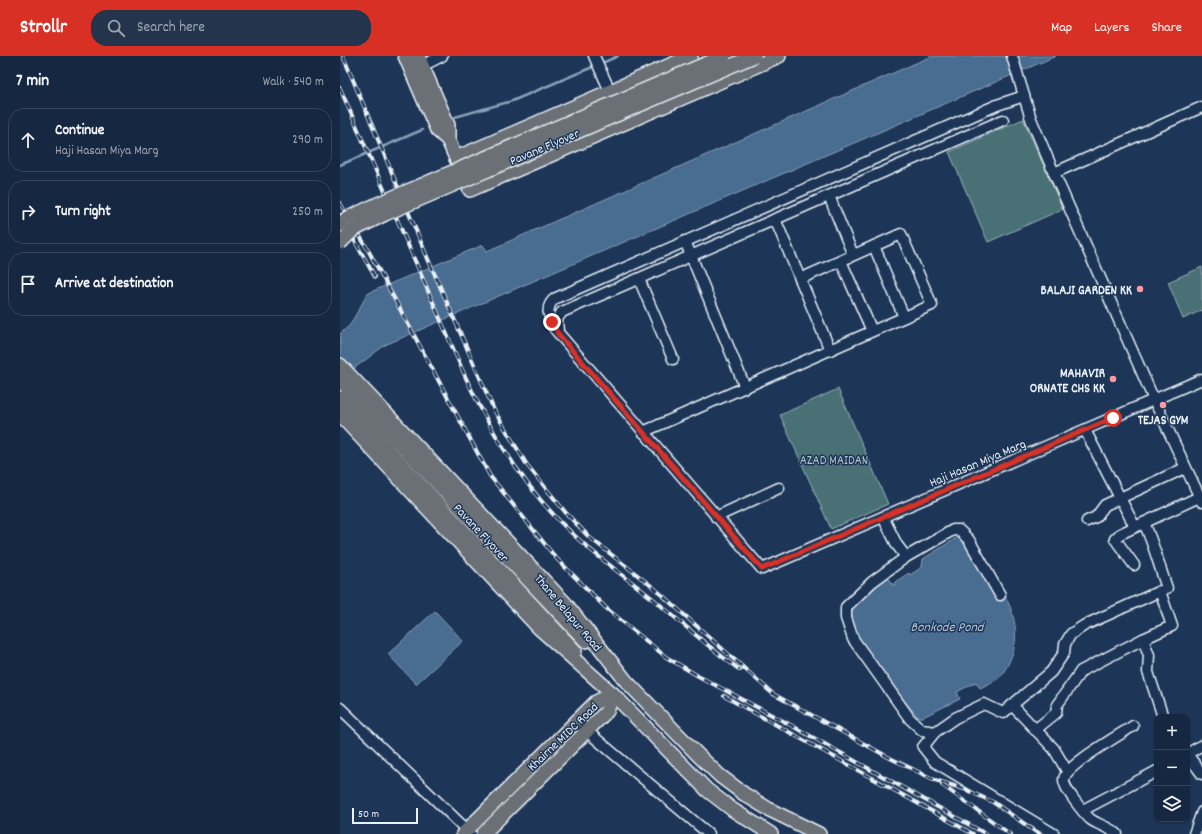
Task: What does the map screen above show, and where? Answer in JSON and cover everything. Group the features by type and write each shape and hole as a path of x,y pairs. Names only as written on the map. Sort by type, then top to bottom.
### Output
{"main road":[{"path":"405,56 438,130 448,140 470,190 779,56"},
{"path":"456,158 692,56"},
{"name":"Pavane Flyover","path":"342,222 724,56"},
{"name":"Pavane Flyover","path":"340,243 352,230 385,214 754,56"},
{"path":"420,61 448,125 448,140"},
{"name":"Thane Belapur Road","path":"340,364 565,603 626,681 720,776 770,810 819,834"},
{"name":"Pavane Flyover","path":"340,380 552,616 613,694"},
{"name":"Pavane Flyover","path":"340,398 552,616 626,681"},
{"name":"Thane Belapur Road","path":"340,415 539,628 613,694 707,790 733,810 771,834"},
{"name":"Khairne MIDC Road","path":"467,833 596,702 613,694"},
{"name":"Khairne MIDC Road","path":"483,834 607,712 613,694"}],"street":[{"path":"420,61 442,56"},
{"path":"594,56 610,92"},
{"path":"1012,56 1031,119 1154,400 1200,500 1135,527 1115,539 1134,565"},
{"path":"779,488 716,517 558,334 548,311 549,305 553,300 1023,93"},
{"path":"1054,173 1202,107"},
{"path":"558,334 557,319 562,312 1003,120"},
{"path":"829,196 854,255"},
{"path":"775,219 830,350"},
{"path":"643,432 932,305 901,234 800,279"},
{"path":"685,241 745,387"},
{"path":"874,246 904,317"},
{"path":"841,261 872,331"},
{"path":"639,279 673,359"},
{"name":"Haji Hasan Miya Marg","path":"716,517 762,569 1202,379"},
{"path":"1085,430 1119,500 1135,527"},
{"path":"1087,520 1096,517 1105,505 1119,500 1185,468"},
{"path":"883,517 897,545 906,557"},
{"path":"1144,523 1156,550 1167,588"},
{"path":"935,732 922,730 910,719 853,638 846,618 846,607 872,582 906,557 953,530 959,530 969,540 1000,595"},
{"path":"1035,730 1056,713 1057,705 1081,671 1143,639 1172,626 1160,590 1085,625 1071,634 1065,644 1064,653 1051,672 1003,713 984,704 955,718 935,732 923,747 935,762 1054,834"},
{"path":"1143,639 1149,655 1148,672 1162,714"},
{"path":"1012,705 1057,753 1067,771"},
{"path":"340,708 467,833"},
{"path":"576,722 709,834"},
{"path":"1117,834 1092,820 1064,783 1064,778 1067,771 1133,726"},
{"path":"1190,753 1202,745"},
{"path":"1190,757 1202,774"},
{"path":"1084,810 1154,773"},
{"path":"1194,834 1202,812"}],"green space":[{"path":"1023,119 1063,209 988,242 949,152"},
{"path":"1202,267 1202,310 1183,319 1168,282"},
{"name":"AZAD MAIDAN","path":"838,389 888,504 831,529 780,415"}],"water":[{"path":"932,56 1056,56 385,345 340,379 340,334 350,325 368,293 483,245 487,251"},
{"name":"Bonkode Pond","path":"961,535 1004,593 1011,609 1015,626 1015,643 1009,662 999,678 980,688 976,682 957,692 960,699 923,717 918,717 866,649 852,620 852,610 862,596 879,583 888,577 894,586 895,582 922,567 923,559"},
{"path":"435,611 463,641 416,684 388,654"}],"waterway":[{"path":"600,64 618,56"},
{"path":"455,117 512,101 595,66"},
{"path":"340,165 422,130"}],"railway":[{"path":"343,56 428,259 494,410 527,465 566,513 589,537 654,588 773,694 890,758 935,780 964,789 993,802 1039,834"},
{"path":"340,88 465,376 487,420 512,462 542,502 576,537 740,670"},
{"path":"340,203 367,248 490,476 556,558 606,608 666,657 986,834"},
{"path":"340,215 375,277"},
{"path":"724,696 973,834"},
{"path":"942,785 1010,834"}],"place":[{"name":"BALAJI GARDEN KK","path":"1140,289"},
{"name":"MAHAVIR ORNATE CHS KK","path":"1113,379"},
{"name":"TEJAS GYM","path":"1163,405"}],"route":[{"path":"552,322 558,334 762,569 1113,418"}]}
